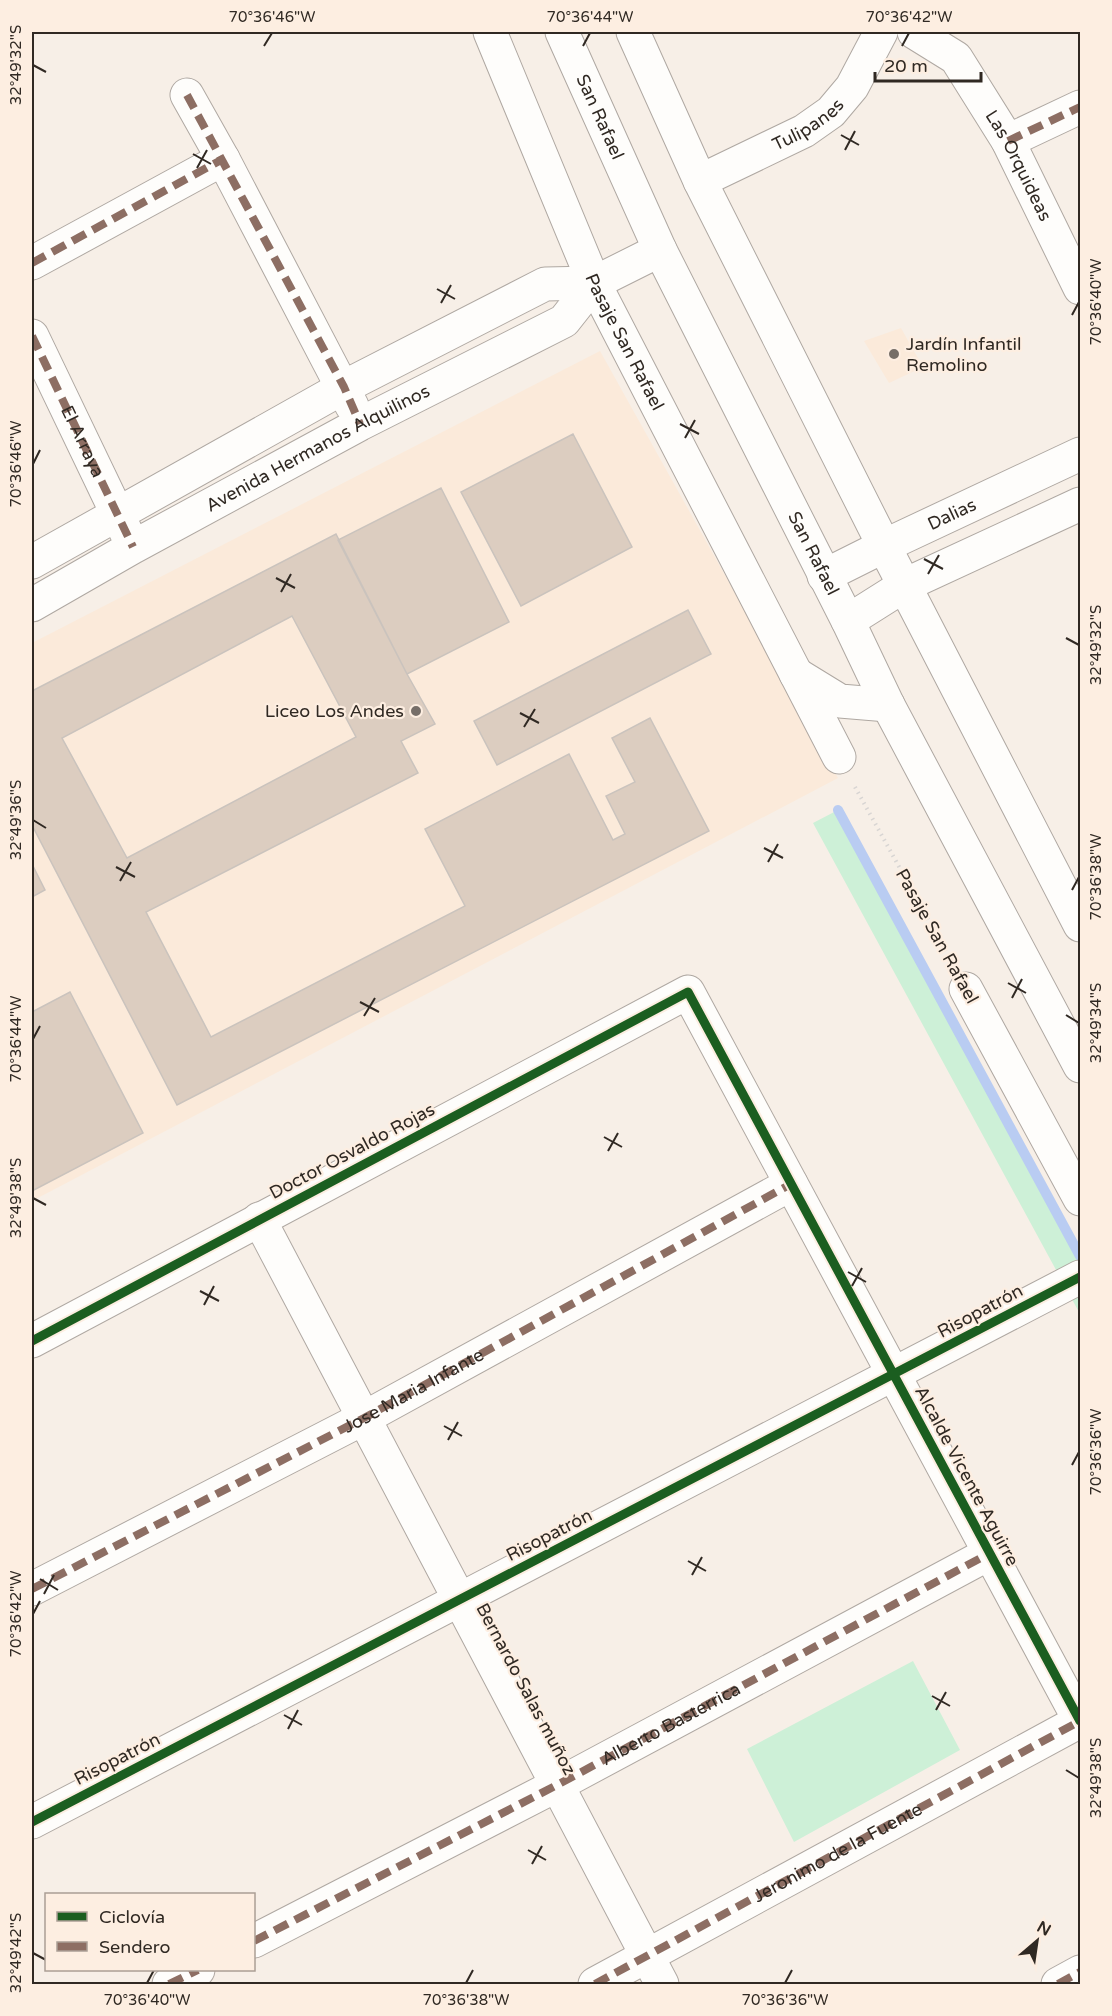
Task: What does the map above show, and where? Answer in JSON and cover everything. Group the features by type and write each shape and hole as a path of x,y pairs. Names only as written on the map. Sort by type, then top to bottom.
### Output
{"street":[{"name":"Pasaje San Rafael","path":"490,32 594,283 839,757"},
{"name":"San Rafael","path":"562,32 660,250 848,621 888,705 1080,1066"},
{"path":"633,32 700,181 884,546 1080,925"},
{"name":"Tulipanes","path":"700,181 804,131 831,112 852,87 881,32"},
{"name":"Las Orquideas","path":"914,32 956,58 1008,141 1080,288"},
{"path":"187,95 344,387 360,424"},
{"path":"1008,141 1080,106"},
{"path":"32,263 223,159"},
{"name":"Avenida Hermanos Alquilinos","path":"32,605 133,547 360,424 564,321 594,283 660,250"},
{"name":"Avenida Hermanos Alquilinos","path":"32,562 344,387 545,284 594,283"},
{"name":"El Arraya","path":"32,336 133,547"},
{"name":"Dalias","path":"824,576 1080,454"},
{"path":"848,621 905,585 1080,504"},
{"path":"795,673 840,701 888,705"},
{"name":"Pasaje San Rafael","path":"966,989 1080,1199"},
{"name":"Alcalde Vicente Aguirre","path":"688,992 1080,1721"},
{"name":"Doctor Osvaldo Rojas","path":"32,1341 688,992"},
{"name":"Jose Maria Infante","path":"32,1589 364,1418 791,1184"},
{"name":"Bernardo Salas muñoz","path":"259,1219 655,1970"},
{"name":"Risopatrón","path":"32,1822 1080,1277"},
{"name":"Alberto Basterrica","path":"255,1940 557,1785 990,1553"},
{"name":"Jeronimo de la Fuente","path":"595,1984 655,1970 1080,1721"},
{"path":"169,1984 196,1971"},
{"path":"1058,1984 1080,1972"}],"shaded area":[{"name":"Jardín Infantil Remolino","path":"901,328 923,367 889,383 864,341"},
{"name":"Liceo Los Andes","path":"600,351 838,778 32,1201 32,643"}],"green space":[{"path":"838,810 1080,1256 1080,1314 813,823"},
{"path":"913,1661 960,1750 794,1842 747,1749"}],"building":[{"path":"573,434 632,547 521,606 461,492"},
{"path":"441,488 509,622 407,674 338,540"},
{"path":"336,534 435,724 401,741 418,773 146,912 211,1037 465,906 425,829 569,754 613,840 625,834 606,796 635,782 612,738 650,718 709,831 177,1105 32,825 32,691","holes":["292,616 356,737 127,858 62,738"]},
{"path":"688,610 711,654 497,765 474,721"},
{"path":"32,864 45,890 32,897"},
{"path":"70,992 143,1133 32,1191 32,1012"}],"waterway":[{"path":"838,810 1080,1256"}],"marked path":[{"path":"187,95 344,387 360,424"},
{"path":"1008,141 1080,107"},
{"path":"32,263 223,159"},
{"path":"32,336 133,547"},
{"path":"32,1589 364,1418 791,1184"},
{"path":"255,1940 557,1785 990,1553"},
{"path":"595,1984 1080,1721"},
{"path":"169,1984 196,1971"},
{"path":"1058,1984 1080,1972"}],"cycle path":[{"path":"32,1341 688,992 1080,1721"},
{"path":"32,1822 1080,1277"}],"place":[{"name":"Jardín Infantil Remolino","path":"894,354"},
{"name":"Liceo Los Andes","path":"416,711"}]}
